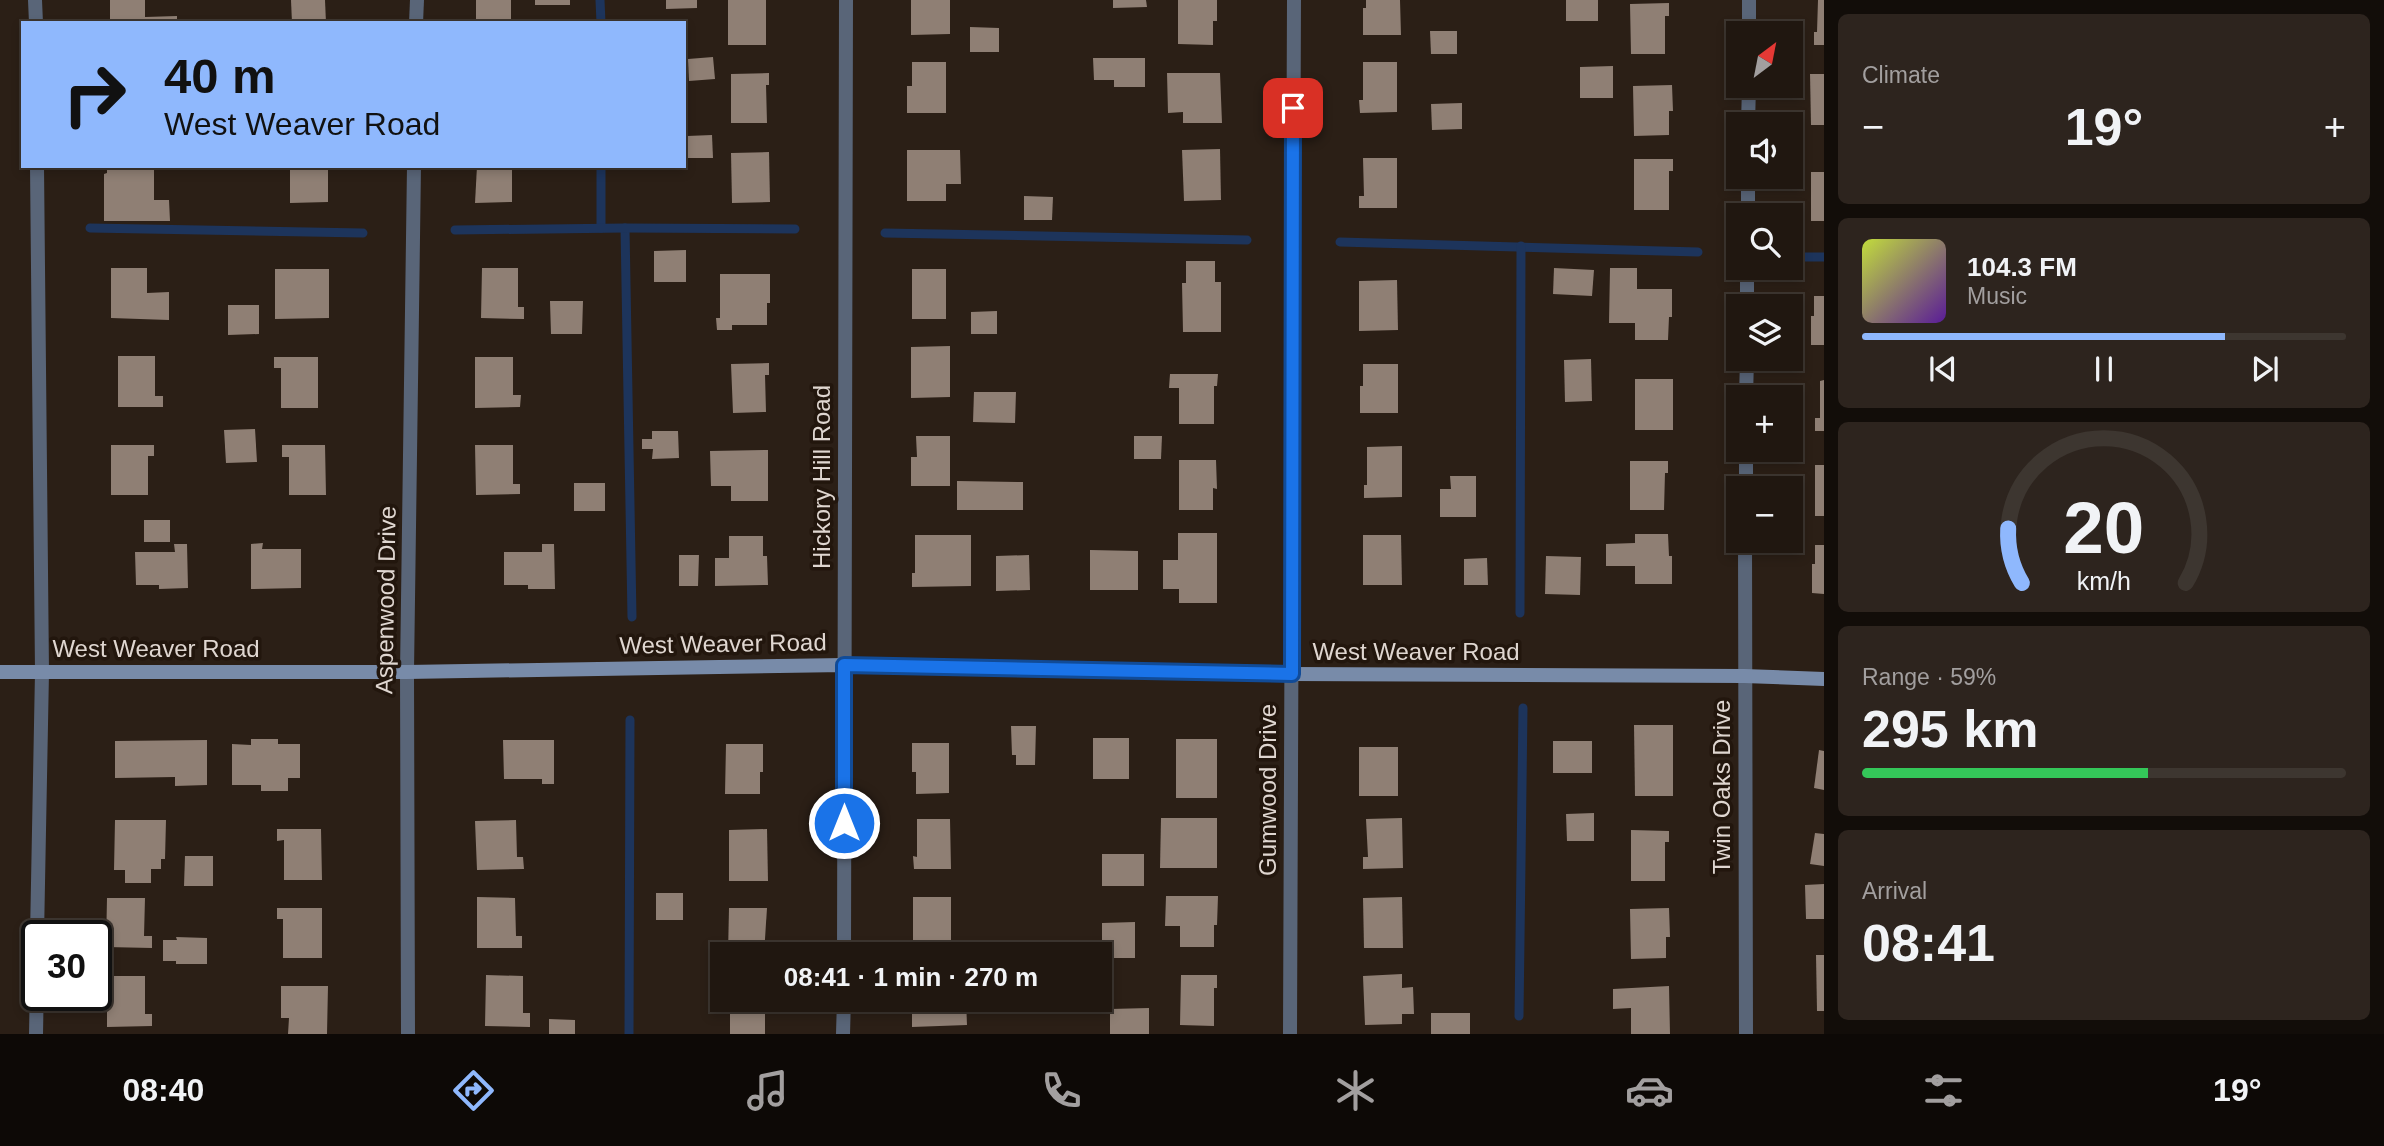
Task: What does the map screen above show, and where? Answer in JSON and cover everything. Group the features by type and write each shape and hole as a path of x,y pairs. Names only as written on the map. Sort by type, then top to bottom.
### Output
{"street":[{"path":"35,0 36,21"},
{"path":"416,21 417,0"},
{"name":"Hickory Hill Road","path":"844,942 846,0"},
{"name":"Gumwood Drive","path":"1290,1034 1294,0"},
{"path":"1749,0 1749,21"},
{"path":"37,168 42,672 37,920"},
{"name":"Aspenwood Drive","path":"408,1034 407,672 414,168"},
{"name":"Twin Oaks Drive","path":"1745,553 1746,1034"},
{"name":"West Weaver Road","path":"0,671 407,672 844,665 1292,674 1744,676 1824,679"},
{"path":"36,1011 36,1034"},
{"path":"844,1012 844,1034"}],"building":[{"path":"110,0 145,0 145,17 177,16 177,21 110,21"},
{"path":"291,0 325,0 326,21 292,21"},
{"path":"476,0 511,0 511,21 476,21"},
{"path":"535,0 570,0 570,5 535,5"},
{"path":"666,0 697,0 697,8 666,9"},
{"path":"728,0 766,0 766,45 728,45"},
{"path":"911,0 950,0 950,34 911,35"},
{"path":"1113,0 1146,0 1147,7 1113,8"},
{"path":"1178,0 1217,0 1217,21 1213,21 1213,45 1178,44"},
{"path":"1366,0 1400,0 1401,35 1363,35 1363,8 1366,8"},
{"path":"1566,0 1598,0 1598,21 1566,21"},
{"path":"1818,0 1824,0 1824,45 1814,45"},
{"path":"1669,3 1669,16 1665,16 1665,54 1631,54 1630,4"},
{"path":"970,27 999,28 999,52 970,52"},
{"path":"1430,31 1457,31 1457,54 1431,54"},
{"path":"713,57 715,79 689,81 688,59"},
{"path":"1093,58 1145,58 1145,87 1114,87 1114,80 1094,80"},
{"path":"912,62 946,62 946,113 907,113 907,86 912,86"},
{"path":"1363,62 1397,62 1397,112 1360,113 1359,100 1363,100"},
{"path":"1613,66 1613,98 1580,98 1580,67"},
{"path":"769,73 769,85 766,85 767,123 731,123 731,74"},
{"path":"1167,73 1220,73 1222,123 1183,123 1183,112 1168,113"},
{"path":"1810,74 1824,74 1824,125 1811,125"},
{"path":"1672,85 1673,111 1669,111 1669,135 1634,136 1633,86"},
{"path":"1462,103 1462,129 1432,130 1431,104"},
{"path":"712,135 713,158 688,158 687,136"},
{"path":"1220,149 1221,200 1184,201 1182,150"},
{"path":"907,150 960,150 961,184 946,184 946,201 907,201"},
{"path":"769,152 770,202 732,203 731,153"},
{"path":"1363,158 1397,158 1397,208 1359,208 1359,196 1364,196"},
{"path":"1634,159 1673,159 1673,171 1669,171 1669,210 1634,210"},
{"path":"107,168 154,168 154,200 169,200 170,221 104,221 104,174 107,173"},
{"path":"290,168 328,168 328,202 290,203"},
{"path":"477,168 512,168 512,202 475,203"},
{"path":"1811,172 1824,172 1824,221 1811,221"},
{"path":"1024,196 1053,197 1052,220 1024,220"},
{"path":"686,250 686,282 654,282 654,251"},
{"path":"1186,261 1215,261 1215,282 1221,282 1221,332 1183,332 1182,283 1186,283"},
{"path":"111,268 147,268 147,293 169,292 169,320 111,318"},
{"path":"482,268 518,268 518,307 524,307 524,319 481,318"},
{"path":"1554,268 1594,270 1592,296 1553,294"},
{"path":"1610,268 1637,268 1637,289 1672,289 1672,317 1669,317 1668,340 1635,340 1635,323 1609,323"},
{"path":"275,269 329,269 329,318 275,319"},
{"path":"912,269 946,269 946,319 912,319"},
{"path":"720,274 770,274 767,325 732,325 732,330 717,330 716,318 720,318"},
{"path":"1397,280 1398,330 1359,331 1359,281"},
{"path":"1814,296 1824,296 1824,345 1811,345"},
{"path":"550,301 583,301 582,334 551,334"},
{"path":"228,305 259,305 259,334 228,335"},
{"path":"997,311 997,334 971,334 971,312"},
{"path":"950,346 950,397 911,398 911,347"},
{"path":"118,356 155,356 155,396 163,396 163,407 118,407"},
{"path":"274,357 318,357 318,408 281,408 281,368 274,368"},
{"path":"475,357 513,357 513,395 521,395 520,407 475,408"},
{"path":"1591,359 1592,401 1565,402 1564,360"},
{"path":"769,363 769,375 765,375 766,412 733,413 731,364"},
{"path":"1363,364 1398,364 1398,413 1360,413"},
{"path":"1170,374 1218,374 1217,386 1214,386 1214,424 1179,424 1179,388 1169,388"},
{"path":"1635,379 1673,379 1673,430 1635,430"},
{"path":"1824,380 1824,431 1815,431 1815,418 1820,418 1820,381"},
{"path":"974,392 1016,392 1015,423 973,422"},
{"path":"255,429 257,462 226,463 224,430"},
{"path":"652,431 678,431 679,458 652,459 653,449 642,449 642,439 652,439"},
{"path":"916,436 950,436 950,486 911,486 911,457 917,457"},
{"path":"1134,436 1162,436 1161,459 1134,459"},
{"path":"111,445 154,445 154,456 148,456 148,495 111,495"},
{"path":"282,445 325,445 326,495 289,495 289,457 282,457"},
{"path":"475,445 513,445 513,484 520,484 520,494 476,495"},
{"path":"1402,446 1402,497 1364,498 1364,485 1367,485 1367,447"},
{"path":"768,450 768,501 731,501 731,486 711,486 710,451"},
{"path":"1179,460 1216,460 1217,489 1213,488 1213,510 1179,510"},
{"path":"1630,461 1668,461 1664,510 1630,510"},
{"path":"1815,465 1824,465 1824,516 1815,516"},
{"path":"1450,476 1476,476 1476,517 1440,517 1440,489 1451,489"},
{"path":"957,481 1023,482 1023,510 957,510"},
{"path":"574,483 605,483 605,511 574,511"},
{"path":"144,520 170,520 170,542 144,542"},
{"path":"1178,533 1217,533 1217,603 1179,603 1179,589 1163,589 1163,560 1178,560"},
{"path":"1635,534 1668,534 1669,556 1672,556 1672,584 1635,584 1635,566 1606,566 1606,544 1635,543"},
{"path":"915,535 971,535 971,586 912,587 912,573 915,573"},
{"path":"1363,535 1401,535 1402,585 1363,585"},
{"path":"729,536 763,536 768,585 715,586 715,558 729,558"},
{"path":"263,543 262,549 301,549 301,588 251,589 251,544"},
{"path":"174,544 187,544 188,588 159,589 159,585 136,585 135,552 175,552"},
{"path":"542,544 554,544 555,589 528,589 528,585 504,585 504,552 542,552"},
{"path":"1815,545 1824,545 1824,594 1812,593"},
{"path":"1090,550 1138,551 1138,590 1090,590"},
{"path":"679,555 699,555 698,586 679,586"},
{"path":"1029,555 1030,590 996,591 996,556"},
{"path":"1546,556 1581,557 1580,595 1545,594"},
{"path":"1487,558 1488,585 1464,585 1464,559"},
{"path":"1634,725 1673,725 1673,796 1635,796"},
{"path":"1011,726 1036,726 1035,765 1016,765 1016,755 1012,755"},
{"path":"1093,738 1129,738 1129,779 1093,779"},
{"path":"251,739 278,739 278,744 300,744 300,778 288,778 288,791 261,791 261,785 232,785 232,744 251,745"},
{"path":"1176,739 1217,739 1217,798 1176,798"},
{"path":"207,740 207,785 175,786 175,777 115,778 115,741"},
{"path":"503,740 554,740 554,784 542,784 542,779 504,779"},
{"path":"1553,741 1592,741 1592,773 1553,773"},
{"path":"912,743 949,743 949,793 916,794 916,772 912,772"},
{"path":"726,744 763,744 760,794 725,794"},
{"path":"1359,747 1398,747 1398,796 1359,796"},
{"path":"1819,750 1824,751 1824,790 1814,788"},
{"path":"1594,813 1594,841 1567,841 1566,814"},
{"path":"1161,818 1217,818 1217,868 1160,868"},
{"path":"1402,818 1403,868 1363,869 1363,857 1368,857 1366,819"},
{"path":"917,819 950,819 951,869 914,869 913,856 917,857"},
{"path":"115,820 166,820 165,859 161,859 161,869 151,869 151,883 125,883 125,870 114,870"},
{"path":"516,820 517,857 523,857 524,869 477,870 475,821"},
{"path":"277,829 321,829 322,880 284,880 284,840 277,841"},
{"path":"767,829 768,881 729,881 729,830"},
{"path":"1631,830 1669,831 1669,842 1665,842 1665,881 1631,881"},
{"path":"1815,833 1824,834 1824,866 1810,864"},
{"path":"1102,854 1144,854 1144,886 1102,886"},
{"path":"185,856 213,856 213,886 184,886"},
{"path":"1824,884 1824,919 1806,919 1805,885"},
{"path":"656,893 683,893 683,920 656,920"},
{"path":"1166,896 1218,896 1214,947 1180,947 1180,926 1165,926"},
{"path":"477,897 515,898 516,936 522,936 522,948 477,948"},
{"path":"913,897 951,897 951,942 913,942"},
{"path":"1402,897 1403,948 1364,948 1363,898"},
{"path":"107,898 145,898 144,936 152,936 152,948 112,947 112,920 107,920"},
{"path":"277,908 322,908 322,958 283,958 283,919 277,919"},
{"path":"729,908 767,908 765,942 728,942"},
{"path":"1669,908 1670,937 1666,937 1666,958 1631,959 1630,909"},
{"path":"1135,922 1135,958 1112,958 1112,942 1102,942 1102,923"},
{"path":"176,937 207,938 207,964 176,964 176,961 163,961 163,940 177,940"},
{"path":"1816,955 1824,955 1824,1011 1817,1011"},
{"path":"1402,974 1402,988 1413,987 1414,1014 1402,1014 1402,1024 1365,1025 1363,976"},
{"path":"486,975 523,976 523,1013 530,1013 530,1027 485,1026"},
{"path":"1181,975 1217,975 1217,988 1214,988 1214,1026 1180,1025"},
{"path":"112,976 145,976 145,1014 152,1014 152,1026 107,1027 107,1011 112,1011"},
{"path":"281,986 328,986 327,1034 288,1034 289,1018 281,1018"},
{"path":"1669,986 1670,1034 1631,1034 1631,1008 1613,1009 1613,989"},
{"path":"1149,1008 1149,1034 1110,1034 1112,1009"},
{"path":"730,1012 765,1012 765,1034 730,1034"},
{"path":"912,1012 966,1012 967,1025 912,1027"},
{"path":"1431,1013 1470,1013 1470,1034 1431,1034"},
{"path":"549,1019 575,1020 575,1034 549,1034"}],"waterway":[{"path":"600,0 601,21"},
{"path":"601,168 601,228"},
{"path":"90,228 363,233"},
{"path":"625,228 632,617"},
{"path":"455,230 795,229"},
{"path":"885,233 1247,240"},
{"path":"1340,242 1698,252"},
{"path":"1520,613 1521,246"},
{"path":"1803,257 1824,257"},
{"path":"1519,1016 1523,708"},
{"path":"629,1034 630,720"}],"route":[{"path":"844,823 844,665 1292,674 1293,108"}]}
